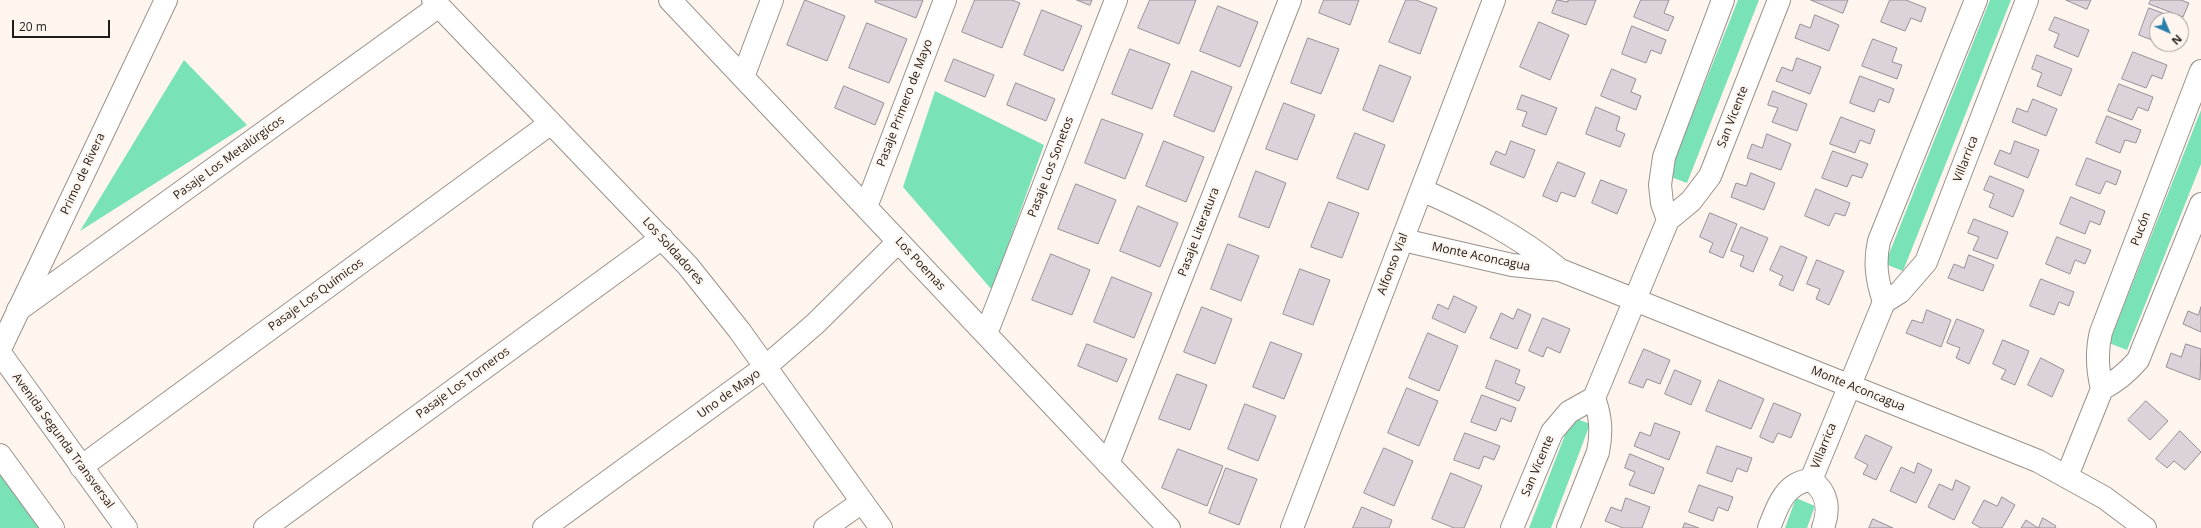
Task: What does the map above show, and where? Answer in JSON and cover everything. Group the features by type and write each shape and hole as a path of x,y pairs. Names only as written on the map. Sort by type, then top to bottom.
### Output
{"street":[{"name":"Primo de Rivera","path":"0,349 166,0"},
{"name":"Los Poemas","path":"670,0 1169,528"},
{"path":"743,78 772,0"},
{"name":"Pasaje Primero de Mayo","path":"866,207 945,0"},
{"name":"Pasaje Los Sonetos","path":"986,334 1116,0"},
{"name":"Pasaje Literatura","path":"1108,464 1290,0"},
{"name":"Alfonso Vial","path":"1292,528 1494,0"},
{"path":"1668,220 1662,203 1660,185 1664,157 1723,0"},
{"name":"San Vicente","path":"1512,528 1552,432 1568,412 1594,398 1668,220 1691,201 1710,176 1779,0"},
{"path":"1884,302 1876,268 1876,255 1879,241 1976,0"},
{"name":"Villarrica","path":"1811,480 1884,302 1900,292 1926,262 2027,0"},
{"name":"Pasaje Los Metalúrgicos","path":"18,310 436,3"},
{"name":"Los Soldadores","path":"436,3 662,238 712,295 881,528"},
{"name":"Pucón","path":"2102,389 2098,372 2097,354 2101,332 2201,71"},
{"name":"Pasaje Los Químicos","path":"81,467 551,123"},
{"name":"Monte Aconcagua","path":"1422,190 1464,209 1515,237 1560,270 2038,461 2105,498 2144,528"},
{"path":"2067,476 2102,389 2116,382 2128,372 2138,360 2201,204"},
{"name":"Pasaje Los Torneros","path":"264,528 662,238"},
{"name":"Monte Aconcagua","path":"1403,240 1512,265 1560,270"},
{"name":"Uno de Mayo","path":"544,528 764,368 815,324 898,242"},
{"name":"Avenida Segunda Transversal","path":"0,353 126,528"},
{"path":"1568,528 1598,452 1601,439 1601,425 1594,398"},
{"path":"0,455 53,528"},
{"name":"Villarrica","path":"1769,528 1777,506 1790,488 1800,481 1811,480 1819,485 1827,503 1827,513 1823,528"},
{"path":"825,528 862,502"}],"green space":[{"path":"1738,0 1759,0 1687,183 1668,176"},
{"path":"1990,0 2011,0 1903,271 1885,264"},
{"path":"184,60 247,125 80,231"},
{"path":"935,91 1044,145 992,290 903,187"},
{"path":"2201,110 2201,164 2127,350 2109,343"},
{"path":"1572,417 1590,424 1551,528 1529,528"},
{"path":"0,473 40,528 0,528"},
{"path":"1796,498 1815,506 1807,528 1785,528"}],"building":[{"path":"805,0 845,16 827,61 787,45"},
{"path":"876,0 923,0 916,18 875,2"},
{"path":"975,0 1012,0 1020,3 1002,48 962,32"},
{"path":"1077,0 1092,0 1090,5"},
{"path":"1150,0 1196,0 1179,44 1138,28"},
{"path":"1324,0 1359,0 1350,25 1319,13"},
{"path":"1406,0 1416,0 1437,8 1420,54 1389,42"},
{"path":"1557,0 1568,2 1568,0 1596,0 1586,25 1552,13"},
{"path":"1641,0 1669,0 1664,13 1674,17 1668,31 1634,17"},
{"path":"1811,0 1848,0 1843,13"},
{"path":"1890,0 1906,0 1926,8 1921,22 1911,18 1905,31 1881,22"},
{"path":"2066,0 2091,0 2087,9"},
{"path":"2151,0 2181,0 2189,3 2185,12 2170,12 2149,4"},
{"path":"1218,6 1258,22 1240,67 1200,51"},
{"path":"2149,8 2160,12 2149,12 2149,39 2139,35"},
{"path":"1042,10 1082,26 1063,71 1024,55"},
{"path":"1815,15 1839,25 1829,51 1795,38 1800,24 1810,28"},
{"path":"2055,17 2089,30 2078,57 2054,47 2059,34 2049,30"},
{"path":"1539,22 1569,35 1550,80 1520,67"},
{"path":"867,23 907,39 889,83 849,68"},
{"path":"1632,26 1666,40 1661,54 1651,50 1646,63 1622,54"},
{"path":"1308,38 1339,49 1321,94 1291,83"},
{"path":"1873,39 1897,48 1892,62 1902,65 1897,79 1862,66"},
{"path":"1130,49 1170,64 1152,109 1112,94"},
{"path":"2133,52 2167,65 2162,79 2152,75 2146,88 2122,79"},
{"path":"2037,55 2072,69 2061,96 2037,86 2042,73 2032,69"},
{"path":"1797,58 1821,67 1810,94 1776,81 1782,67 1792,71"},
{"path":"954,59 994,75 985,97 945,81"},
{"path":"1380,65 1411,77 1393,122 1363,110"},
{"path":"1612,69 1636,79 1631,92 1641,96 1636,110 1601,96"},
{"path":"1192,71 1232,87 1214,132 1174,116"},
{"path":"1860,76 1894,89 1889,103 1879,99 1874,112 1850,103"},
{"path":"1016,83 1055,99 1046,121 1007,105"},
{"path":"2119,84 2153,97 2148,111 2138,107 2132,120 2108,111"},
{"path":"844,86 884,103 875,125 835,108"},
{"path":"1773,91 1807,104 1797,131 1772,122 1778,108 1768,105"},
{"path":"1522,95 1557,108 1546,135 1522,126 1527,112 1517,109"},
{"path":"2033,99 2057,109 2046,136 2012,122 2017,108 2027,112"},
{"path":"1284,103 1315,115 1297,160 1266,149"},
{"path":"1596,107 1620,117 1616,130 1625,134 1620,147 1586,134"},
{"path":"2107,116 2141,130 2136,143 2125,140 2120,153 2096,143"},
{"path":"1841,117 1875,130 1870,144 1860,140 1855,153 1830,144"},
{"path":"1102,119 1143,134 1125,179 1085,163"},
{"path":"1355,133 1385,145 1368,190 1337,178"},
{"path":"1767,134 1791,144 1781,170 1747,158 1752,144 1762,148"},
{"path":"1164,141 1204,157 1186,202 1146,186"},
{"path":"1511,141 1535,150 1524,178 1490,164 1496,151 1505,155"},
{"path":"2015,141 2039,150 2028,178 1994,164 2000,150 2010,154"},
{"path":"1833,151 1868,164 1862,178 1852,175 1847,187 1822,178"},
{"path":"2087,158 2121,171 2116,185 2106,181 2100,194 2076,185"},
{"path":"1558,162 1585,173 1575,197 1561,192 1557,202 1543,196"},
{"path":"1256,171 1286,183 1269,228 1239,217"},
{"path":"1751,173 1775,183 1764,210 1731,197 1736,183 1746,186"},
{"path":"1990,176 2024,190 2013,217 1989,207 1994,194 1984,190"},
{"path":"1601,180 1627,190 1617,214 1592,203"},
{"path":"1076,184 1116,200 1098,244 1058,229"},
{"path":"1816,189 1850,203 1845,216 1835,213 1829,226 1805,216"},
{"path":"2071,197 2105,211 2100,225 2090,221 2085,234 2060,224"},
{"path":"1329,202 1359,213 1342,258 1311,247"},
{"path":"1138,206 1178,223 1160,267 1120,251"},
{"path":"1710,213 1737,224 1723,258 1709,252 1713,243 1700,237"},
{"path":"1974,219 2008,232 1997,259 1973,250 1979,237 1968,233"},
{"path":"1741,227 1768,238 1753,272 1740,266 1744,256 1731,251"},
{"path":"2057,237 2091,250 2085,264 2075,260 2070,274 2046,264"},
{"path":"1228,244 1259,256 1241,301 1211,289"},
{"path":"1781,246 1807,257 1793,291 1779,285 1783,276 1770,270"},
{"path":"1051,254 1090,270 1072,315 1032,300"},
{"path":"1969,255 1994,265 1983,291 1948,278 1954,264 1964,268"},
{"path":"1817,260 1844,271 1829,305 1816,299 1820,289 1807,284"},
{"path":"1300,269 1330,280 1313,325 1283,314"},
{"path":"1112,277 1152,293 1134,338 1094,322"},
{"path":"2041,279 2074,292 2069,306 2059,302 2054,315 2030,306"},
{"path":"1454,296 1477,307 1465,333 1432,318 1438,304 1448,309"},
{"path":"1202,307 1232,319 1215,364 1184,352"},
{"path":"2201,307 2201,332 2183,324 2188,311 2198,315"},
{"path":"1518,309 1531,315 1517,349 1490,338 1501,313 1513,319"},
{"path":"1927,310 1951,320 1941,347 1906,333 1912,320 1922,323"},
{"path":"1543,318 1570,329 1560,353 1547,347 1543,357 1529,351"},
{"path":"1957,319 1984,330 1969,364 1956,358 1960,348 1947,343"},
{"path":"1428,333 1458,346 1439,391 1409,378"},
{"path":"2003,340 2029,351 2015,385 2001,379 2006,370 1993,364"},
{"path":"1271,342 1302,354 1284,399 1253,387"},
{"path":"1087,344 1127,359 1117,382 1078,366"},
{"path":"2186,344 2201,349 2200,380 2166,367 2171,353 2181,357"},
{"path":"1644,349 1670,360 1660,384 1647,379 1643,388 1629,383"},
{"path":"2041,358 2064,370 2052,397 2028,385"},
{"path":"1496,360 1520,370 1515,383 1525,387 1519,401 1486,388"},
{"path":"1675,370 1701,381 1691,405 1665,394"},
{"path":"1177,374 1207,385 1190,430 1159,419"},
{"path":"1719,380 1764,399 1751,429 1706,411"},
{"path":"1407,388 1438,401 1419,446 1388,433"},
{"path":"1482,395 1516,408 1511,422 1501,418 1496,431 1471,422"},
{"path":"2146,401 2168,421 2150,440 2128,420"},
{"path":"1774,403 1801,414 1791,438 1778,433 1773,443 1760,437"},
{"path":"1245,404 1276,416 1258,461 1228,449"},
{"path":"1655,423 1680,432 1669,460 1634,446 1640,432 1650,436"},
{"path":"2180,431 2201,452 2185,470 2174,461 2167,468 2156,459"},
{"path":"1465,433 1500,446 1494,460 1484,456 1479,469 1454,460"},
{"path":"1866,435 1892,447 1876,480 1863,474 1868,465 1855,458"},
{"path":"1717,446 1752,458 1747,472 1737,468 1732,482 1707,473"},
{"path":"1384,448 1413,461 1394,506 1364,493"},
{"path":"1178,449 1223,466 1207,506 1162,488"},
{"path":"1630,454 1664,468 1654,494 1629,485 1635,472 1625,468"},
{"path":"1918,463 1932,470 1916,503 1890,491 1901,467 1914,473"},
{"path":"1226,468 1257,479 1239,525 1209,513"},
{"path":"1451,473 1482,486 1464,528 1454,528 1432,519"},
{"path":"1956,480 1970,487 1954,520 1928,507 1939,484 1952,490"},
{"path":"1699,485 1733,497 1728,511 1718,507 1713,521 1689,512"},
{"path":"2002,497 2015,505 2002,528 1981,528 1972,523 1984,500 1997,506"},
{"path":"1626,498 1650,507 1642,528 1623,528 1605,521 1611,507 1621,511"},
{"path":"1362,507 1392,520 1389,528 1353,528"},
{"path":"2043,518 2056,526 2055,528 2038,528"},
{"path":"1873,519 1893,528 1869,528"},
{"path":"2026,520 2038,528 2021,528"},
{"path":"1685,523 1699,528 1683,528"}]}
